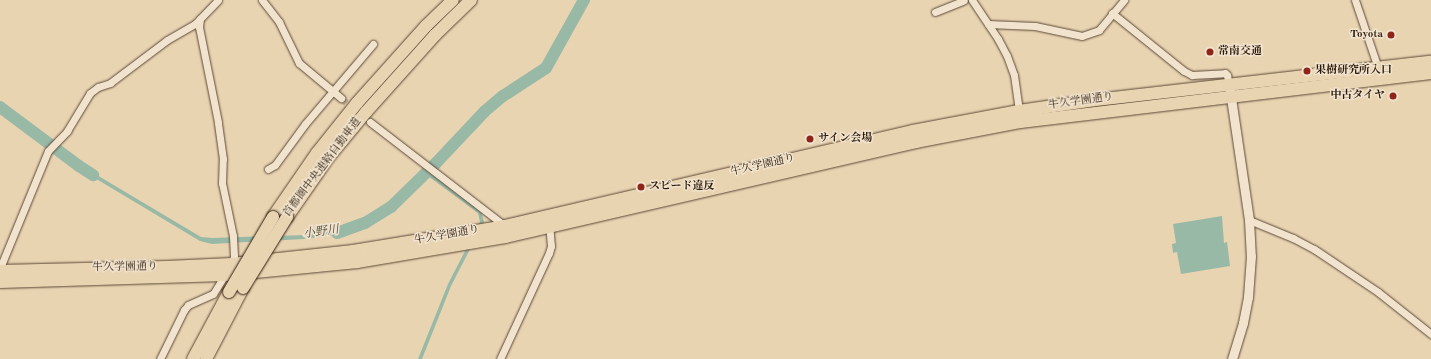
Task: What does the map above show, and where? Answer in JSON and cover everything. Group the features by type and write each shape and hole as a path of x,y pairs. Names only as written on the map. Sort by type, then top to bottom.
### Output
{"highway":[{"name":"首都圏中央連絡自動車道","path":"194,359 229,292 273,217 317,153 357,103 426,26 453,0"},
{"name":"首都圏中央連絡自動車道","path":"206,359 243,288 287,217 328,158 419,52 471,0"},
{"name":"牛久学園通り","path":"0,282 225,275 298,269 400,256 548,222 972,131 1067,115 1378,68 1431,62"},
{"name":"牛久学園通り","path":"0,269 166,267 232,264 353,251 505,226 548,222 913,131 1019,111 1080,102 1230,91 1431,73"}],"street":[{"path":"0,269 48,150 67,131 90,94 98,87 114,80 167,40 200,19 218,0"},
{"path":"262,0 279,22 299,63 341,98"},
{"path":"936,12 964,0"},
{"path":"972,0 1007,56 1014,75 1019,111"},
{"path":"988,24 1035,26 1082,36 1099,30 1124,0"},
{"path":"1355,0 1378,68"},
{"path":"1112,13 1184,71 1192,75 1225,73 1227,75 1249,220 1251,256 1248,297 1243,323 1232,359"},
{"path":"160,359 184,310 188,305 212,294 232,264 234,256 233,236 222,183 223,159 219,130 199,27 200,19"},
{"path":"268,169 275,165 373,44"},
{"path":"370,122 505,226"},
{"path":"1249,220 1294,238 1314,249 1367,284 1431,334"},
{"path":"500,359 549,253 551,246 548,222"}],"water":[{"path":"80,165 201,237 212,238 304,235 339,230 351,226 353,230 340,234 304,239 212,244 200,241 78,168"},
{"path":"431,172 481,210 484,222 451,286 422,359 418,359 448,284 480,222 478,213 428,176"},
{"path":"1222,216 1224,243 1227,242 1230,266 1181,274 1177,252 1173,253 1172,244 1176,243 1173,224"}],"waterway":[{"name":"小野川","path":"337,233 365,223 391,207 436,163 485,111 503,96 546,68 584,0"},
{"name":"小野川","path":"0,107 93,175"}],"tunnel":[{"path":"341,98 366,118"}],"place":[{"name":"Toyota","path":"1391,35"},
{"name":"常南交通","path":"1210,52"},
{"name":"果樹研究所入口","path":"1307,71"},
{"name":"中古タイヤ","path":"1393,96"},
{"name":"サイン会場","path":"810,139"},
{"name":"スピード違反","path":"641,187"}]}
